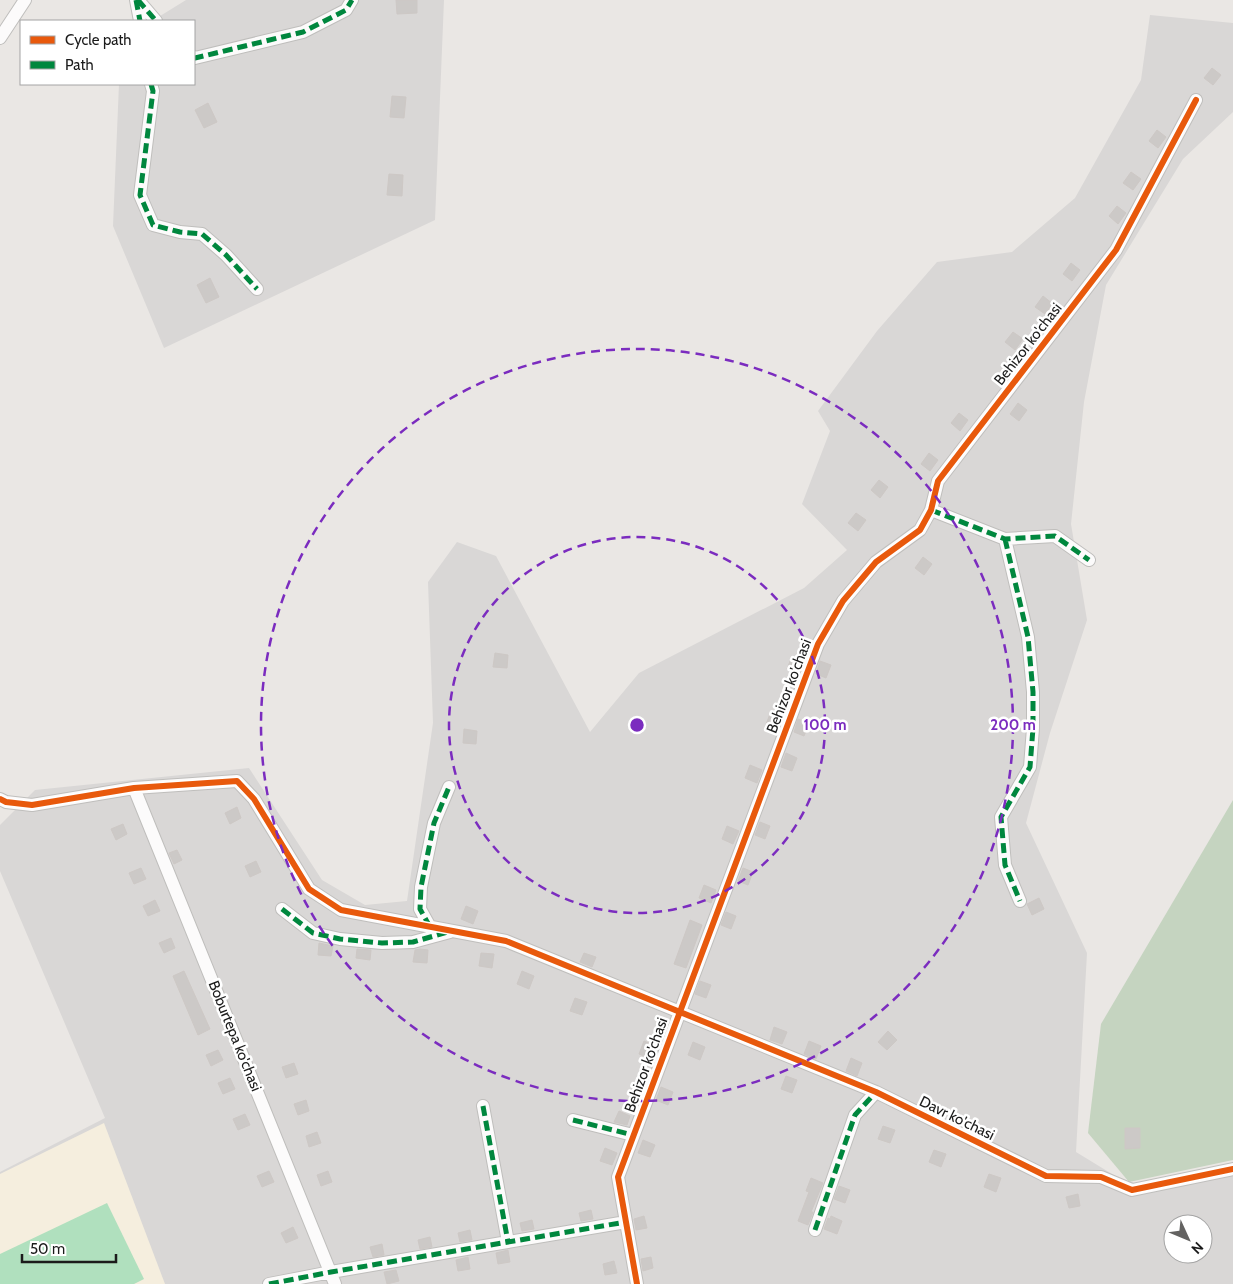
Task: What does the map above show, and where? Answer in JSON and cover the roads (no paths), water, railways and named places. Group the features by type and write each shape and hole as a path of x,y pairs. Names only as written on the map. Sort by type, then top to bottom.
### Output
{"street":[{"path":"0,38 25,0"},
{"path":"137,0 140,20"},
{"path":"137,0 155,20"},
{"path":"195,58 303,32 346,10 352,0"},
{"path":"151,85 153,91 140,195 153,224 180,232 202,234 226,255 257,289"},
{"name":"Behizor ko'chasi","path":"637,1284 618,1177 818,644 843,601 876,562 920,530 931,510 938,481 1116,250 1196,100"},
{"path":"931,510 1005,539 1056,536 1089,560"},
{"path":"1005,539 1028,637 1032,692 1033,728 1030,767 1001,817 1005,865 1020,902"},
{"name":"Davr ko'chasi","path":"134,788 237,780 254,799 309,889 341,910 506,941 876,1092 1046,1176 1101,1177 1132,1190 1233,1168"},
{"path":"430,927 420,909 421,887 434,823 449,787"},
{"path":"0,799 6,802 32,806 134,788"},
{"name":"Boburtepa ko'chasi","path":"134,788 333,1278"},
{"path":"282,908 313,933 340,939 382,943 413,942 452,931"},
{"path":"815,1230 855,1114 876,1092"},
{"path":"483,1106 508,1242"},
{"path":"574,1120 633,1135"},
{"path":"269,1284 333,1278 508,1242 626,1222"}]}
